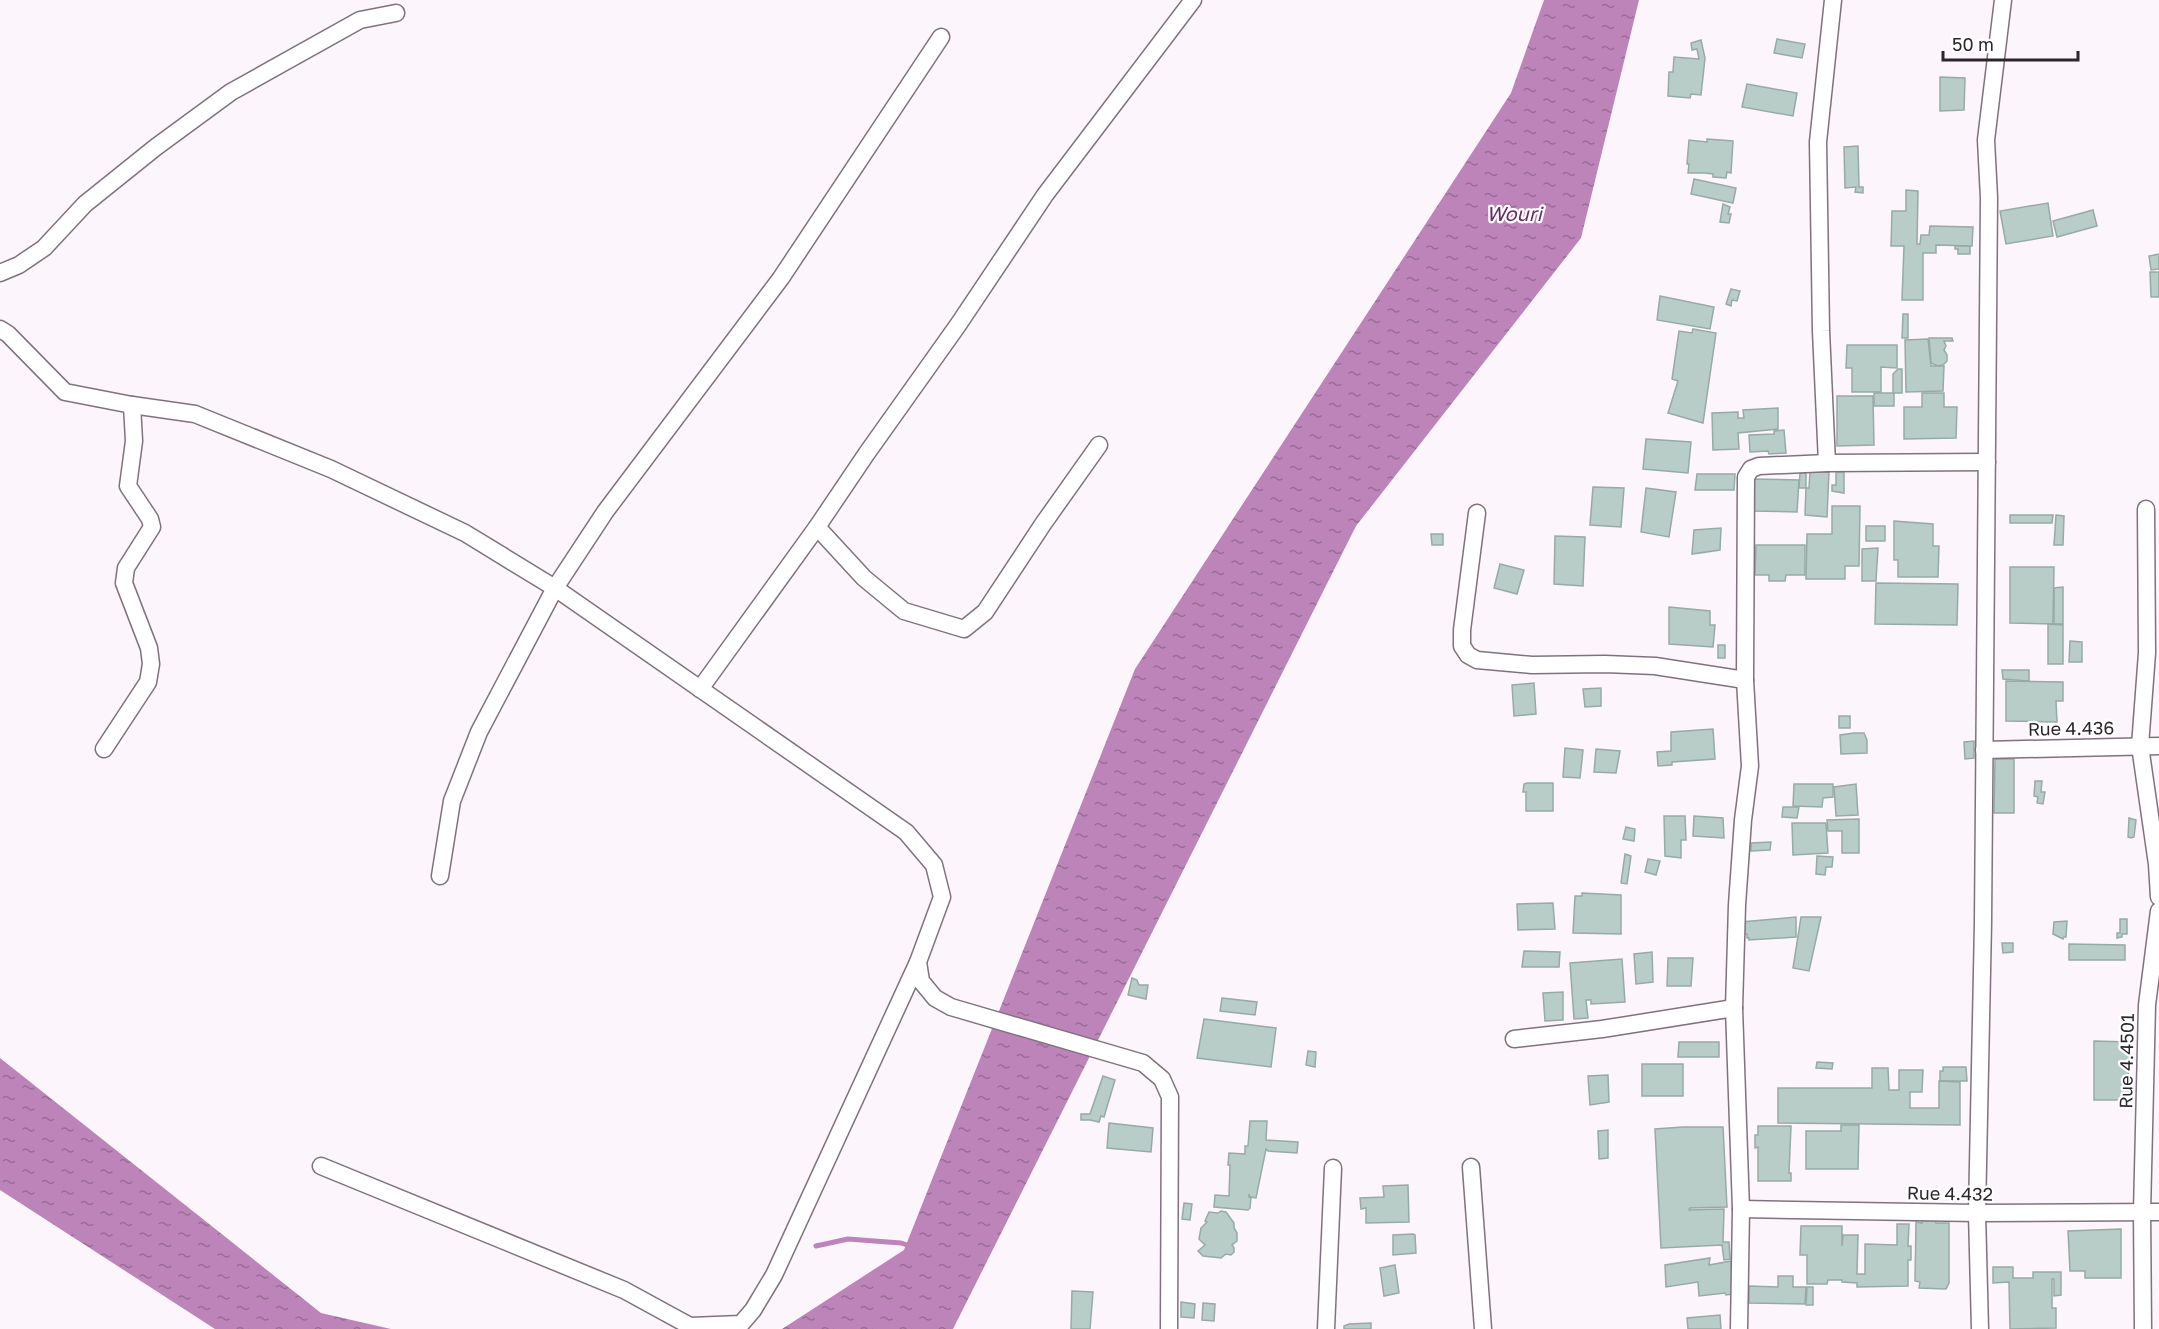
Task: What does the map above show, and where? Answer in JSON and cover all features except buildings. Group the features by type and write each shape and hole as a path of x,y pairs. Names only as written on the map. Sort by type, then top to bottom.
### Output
{"street":[{"path":"700,689 817,527 958,325 1045,195 1193,0"},
{"path":"1827,463 1821,331 1818,142 1833,0"},
{"path":"1980,1329 1977,1213 1989,198 1986,140 2003,0"},
{"path":"0,273 19,265 44,248 85,204 156,147 231,92 360,20 396,13"},
{"path":"440,876 452,801 479,732 555,588 605,512 781,278 941,37"},
{"path":"0,328 65,392 195,414 331,469 465,533 555,588 906,832 933,865 942,897 918,962 774,1275 753,1310 741,1324 690,1326 624,1290 321,1166"},
{"path":"104,749 148,682 151,664 149,648 124,583 126,568 152,527 150,519 128,486 134,441 132,405"},
{"path":"817,527 864,578 904,610 964,629 985,612 1099,445"},
{"path":"1739,1329 1741,1209 1734,1008 1737,904 1743,820 1750,766 1745,680 1746,477 1751,469 1760,466 1827,463 1986,462"},
{"path":"2146,509 2147,653 2140,746 2157,864 2159,897"},
{"path":"1477,513 1462,630 1462,646 1468,655 1477,660 1532,665 1655,666 1745,680"},
{"name":"Rue 4.436","path":"1984,750 2159,746"},
{"name":"Rue 4.4501","path":"2142,1329 2142,1212 2147,1005 2159,910"},
{"path":"918,962 921,981 935,998 951,1007 1143,1063 1162,1079 1170,1097 1169,1329"},
{"path":"1514,1039 1602,1029 1734,1008"},
{"path":"1471,1167 1483,1329"},
{"path":"1326,1329 1333,1168"},
{"name":"Rue 4.432","path":"1741,1209 1977,1213 2159,1212"}],"water":[{"name":"Wouri","path":"1544,0 1639,0 1581,238 1356,526 953,1329 782,1329 904,1250 1135,669 1511,93"},
{"path":"0,1058 321,1313 391,1329 215,1329 0,1190"}],"waterway":[{"path":"816,1246 848,1239 901,1243 913,1247"}]}
